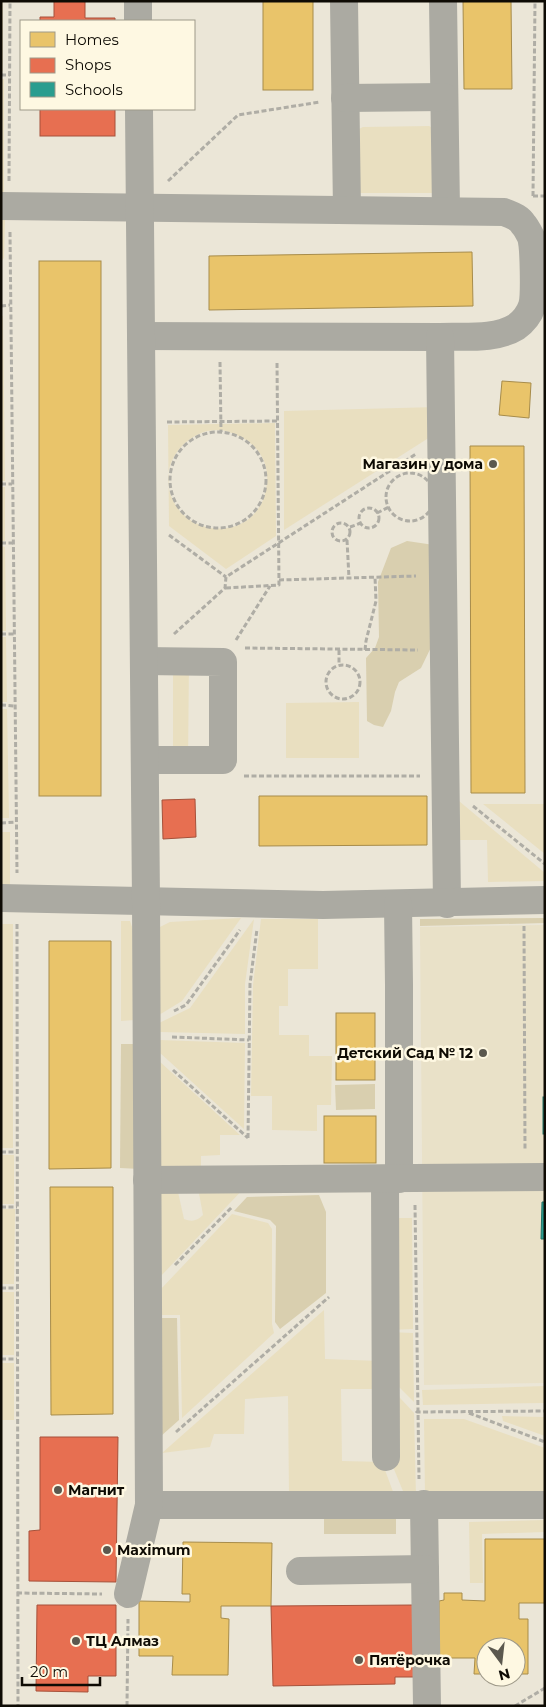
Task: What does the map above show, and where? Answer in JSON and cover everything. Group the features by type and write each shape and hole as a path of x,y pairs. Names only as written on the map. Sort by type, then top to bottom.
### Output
{"street":[{"path":"138,1 138,20"},
{"path":"344,1 346,210"},
{"path":"443,1 446,210"},
{"path":"345,98 444,97"},
{"path":"128,1594 149,1505 139,110"},
{"path":"5,206 504,212 516,217 523,223 530,237 532,248 533,304 527,317 516,327 502,333 486,336 440,337 141,336"},
{"path":"440,337 447,904"},
{"path":"144,661 227,655 222,760 145,760"},
{"path":"9,898 324,905 447,904 545,900"},
{"path":"386,1457 398,904"},
{"path":"148,1180 535,1177"},
{"path":"424,1504 427,1706"},
{"path":"149,1505 545,1505"},
{"path":"300,1571 425,1569"}],"path":[{"path":"10,1 10,75 5,206 10,305 15,706 16,822 9,898 17,1152 18,1706"},
{"path":"523,223 534,196 535,1"},
{"path":"1,75 10,75"},
{"path":"168,182 238,115 345,98"},
{"path":"1,306 10,305"},
{"path":"219,336 221,432"},
{"path":"174,635 226,588 279,585 277,336"},
{"path":"142,422 278,421"},
{"path":"221,432 237,436 251,444 261,457 266,473 266,489 260,504 249,517 234,525 218,528 203,525 190,518 179,507 172,494 170,478 173,463 181,450 192,440 206,434 221,432"},
{"path":"226,577 442,438"},
{"path":"408,472 424,476 430,482 433,489 433,505 423,517 408,520 394,514 389,507 387,492 389,485 394,479 408,472"},
{"path":"1,484 12,484"},
{"path":"378,513 389,507"},
{"path":"372,509 378,513 379,519 374,526 368,528 361,523 359,516 362,510 372,509"},
{"path":"143,516 226,577"},
{"path":"347,540 341,542 335,540 332,531 335,525 341,523 349,527 361,523"},
{"path":"348,578 347,540 350,535 349,527"},
{"path":"1,543 13,543"},
{"path":"279,580 443,576"},
{"path":"226,577 226,588"},
{"path":"365,650 376,601 375,577"},
{"path":"227,655 270,585"},
{"path":"1,634 14,634"},
{"path":"227,655 339,650 444,651"},
{"path":"339,650 339,665"},
{"path":"339,665 356,670 360,681 357,692 343,700 332,696 326,686 330,671 339,665"},
{"path":"1,706 15,706"},
{"path":"242,776 446,780 545,864"},
{"path":"1,823 16,822"},
{"path":"147,1036 186,1005 260,903"},
{"path":"147,1036 248,1138 250,984 260,903"},
{"path":"524,925 535,1177"},
{"path":"147,1036 249,1040"},
{"path":"1,1152 17,1152"},
{"path":"148,1292 258,1180"},
{"path":"1,1207 17,1207"},
{"path":"1,1288 17,1288"},
{"path":"149,1456 329,1297"},
{"path":"1,1359 17,1359"},
{"path":"417,1412 545,1411"},
{"path":"466,1412 545,1442"},
{"path":"17,1593 128,1594 127,1706"},
{"path":"515,1706 545,1688"}],"shaded area":[{"path":"1,1 3,1 3,71 1,71"},
{"path":"1,79 4,79 4,195 1,195"},
{"path":"429,126 434,129 436,193 356,193 359,129 363,127"},
{"path":"1,220 5,220 4,258 1,262"},
{"path":"1,316 3,316 5,481 1,481"},
{"path":"437,407 438,432 284,530 284,411"},
{"path":"275,423 276,536 226,569 169,526 169,489 175,503 184,516 198,524 214,528 232,527 242,523 261,505 266,487 267,475 265,464 261,455 254,447 235,434 222,430 213,430 198,434 184,444 173,458 168,473 168,425"},
{"path":"1,487 5,487 5,541 1,541"},
{"path":"407,541 434,545 435,639 421,668 399,682 391,711 383,727 367,721 366,658 375,648 379,637 378,582 391,548"},
{"path":"1,546 5,547 6,631 1,631"},
{"path":"1,637 6,637 7,702 1,702"},
{"path":"173,662 189,662 188,760 173,760"},
{"path":"359,702 359,758 286,758 286,703"},
{"path":"1,709 7,709 9,818 1,818"},
{"path":"459,801 545,873 545,881 488,882 487,840 460,840"},
{"path":"483,804 545,804 545,854"},
{"path":"1,832 10,832 10,885 1,885"},
{"path":"241,918 182,1001 159,1015 160,927 170,922"},
{"path":"545,918 545,923 420,926 420,919"},
{"path":"254,919 245,984 245,1034 159,1032 159,1023 190,1008"},
{"path":"261,919 318,919 318,969 288,969 288,1006 279,1006 279,1035 309,1035 309,1056 332,1056 331,1105 317,1105 317,1131 272,1130 272,1096 251,1096 253,985"},
{"path":"121,921 130,921 134,933 134,1020 121,1021"},
{"path":"1,924 13,924 13,1148 1,1148"},
{"name":"Детский Сад № 12","path":"545,925 545,1383 424,1385 420,927"},
{"path":"159,1040 245,1043 244,1129 159,1052"},
{"path":"121,1044 141,1044 140,1169 120,1168"},
{"path":"159,1061 240,1135 220,1135 220,1155 201,1156 201,1176 163,1171 160,1163"},
{"path":"375,1084 375,1109 336,1110 335,1085"},
{"path":"1,1155 14,1155 14,1204 1,1204"},
{"path":"246,1186 160,1277 159,1192 178,1192 184,1219 192,1221 203,1215 198,1188"},
{"path":"319,1195 326,1212 326,1293 280,1329 275,1322 276,1226 270,1220 234,1211 247,1197"},
{"path":"1,1209 15,1209 14,1284 1,1284"},
{"path":"232,1214 268,1223 272,1229 272,1324 274,1333 182,1418 180,1315 160,1315 160,1290"},
{"path":"388,1218 412,1218 413,1329 389,1330"},
{"path":"1,1292 14,1292 14,1355 1,1355"},
{"path":"324,1310 325,1359 380,1361 380,1389 341,1389 342,1461 382,1462 395,1497 289,1496 288,1396 245,1399 244,1434 214,1434 210,1447 162,1453"},
{"path":"160,1318 177,1318 179,1420 161,1436"},
{"path":"389,1332 413,1333 414,1402 389,1377"},
{"path":"1,1363 14,1363 14,1420 1,1420"},
{"path":"388,1385 414,1413 416,1496 405,1496 389,1457"},
{"path":"545,1386 545,1403 423,1405 422,1390"},
{"path":"502,1416 545,1417 545,1436 503,1421"},
{"path":"424,1419 464,1419 545,1448 545,1496 425,1495"},
{"path":"324,1518 396,1518 396,1534 324,1534"},
{"path":"545,1520 545,1532 482,1534 483,1583 470,1583 469,1522"}],"building: Homes":[{"path":"263,1 313,1 313,90 263,90"},
{"path":"463,1 511,1 512,89 464,89"},
{"path":"472,252 473,306 209,310 209,256"},
{"path":"39,261 101,261 101,796 39,796"},
{"path":"502,381 531,383 529,418 499,415"},
{"path":"470,446 524,446 525,793 471,793"},
{"path":"259,796 427,796 427,845 259,846"},
{"path":"49,941 111,941 111,1168 49,1169"},
{"path":"336,1013 375,1013 375,1080 336,1080"},
{"path":"324,1116 376,1116 376,1163 324,1163"},
{"path":"50,1187 113,1187 113,1414 51,1415"},
{"path":"485,1539 545,1539 545,1603 519,1603 519,1619 528,1619 528,1674 526,1674 526,1637 476,1637 476,1674 474,1674 475,1658 439,1658 439,1601 444,1600 444,1593 462,1593 462,1600 485,1601"},
{"path":"183,1542 272,1543 271,1606 221,1606 221,1618 229,1619 228,1675 172,1675 173,1656 139,1656 139,1601 190,1602 190,1594 182,1594"}],"building: Shops":[{"path":"54,1 85,1 85,18 115,18 115,20 40,20 40,17 54,17"},
{"path":"40,110 115,110 115,136 40,136"},
{"path":"195,799 196,837 163,839 162,800"},
{"path":"40,1437 118,1437 116,1582 29,1581 29,1531 40,1530"},
{"name":"ТЦ Алмаз","path":"37,1605 116,1605 116,1676 88,1676 88,1692 36,1691"},
{"path":"415,1605 416,1677 395,1677 395,1684 273,1686 271,1606"}],"building: Schools":[{"path":"543,1097 545,1097 545,1134 543,1134"},
{"path":"542,1202 545,1202 545,1239 541,1239"}],"place":[{"name":"Магазин у дома","path":"493,464"},
{"name":"Детский Сад № 12","path":"483,1053"},
{"name":"Магнит","path":"58,1490"},
{"name":"Maximum","path":"107,1550"},
{"name":"ТЦ Алмаз","path":"76,1641"},
{"name":"Пятёрочка","path":"359,1660"}]}
